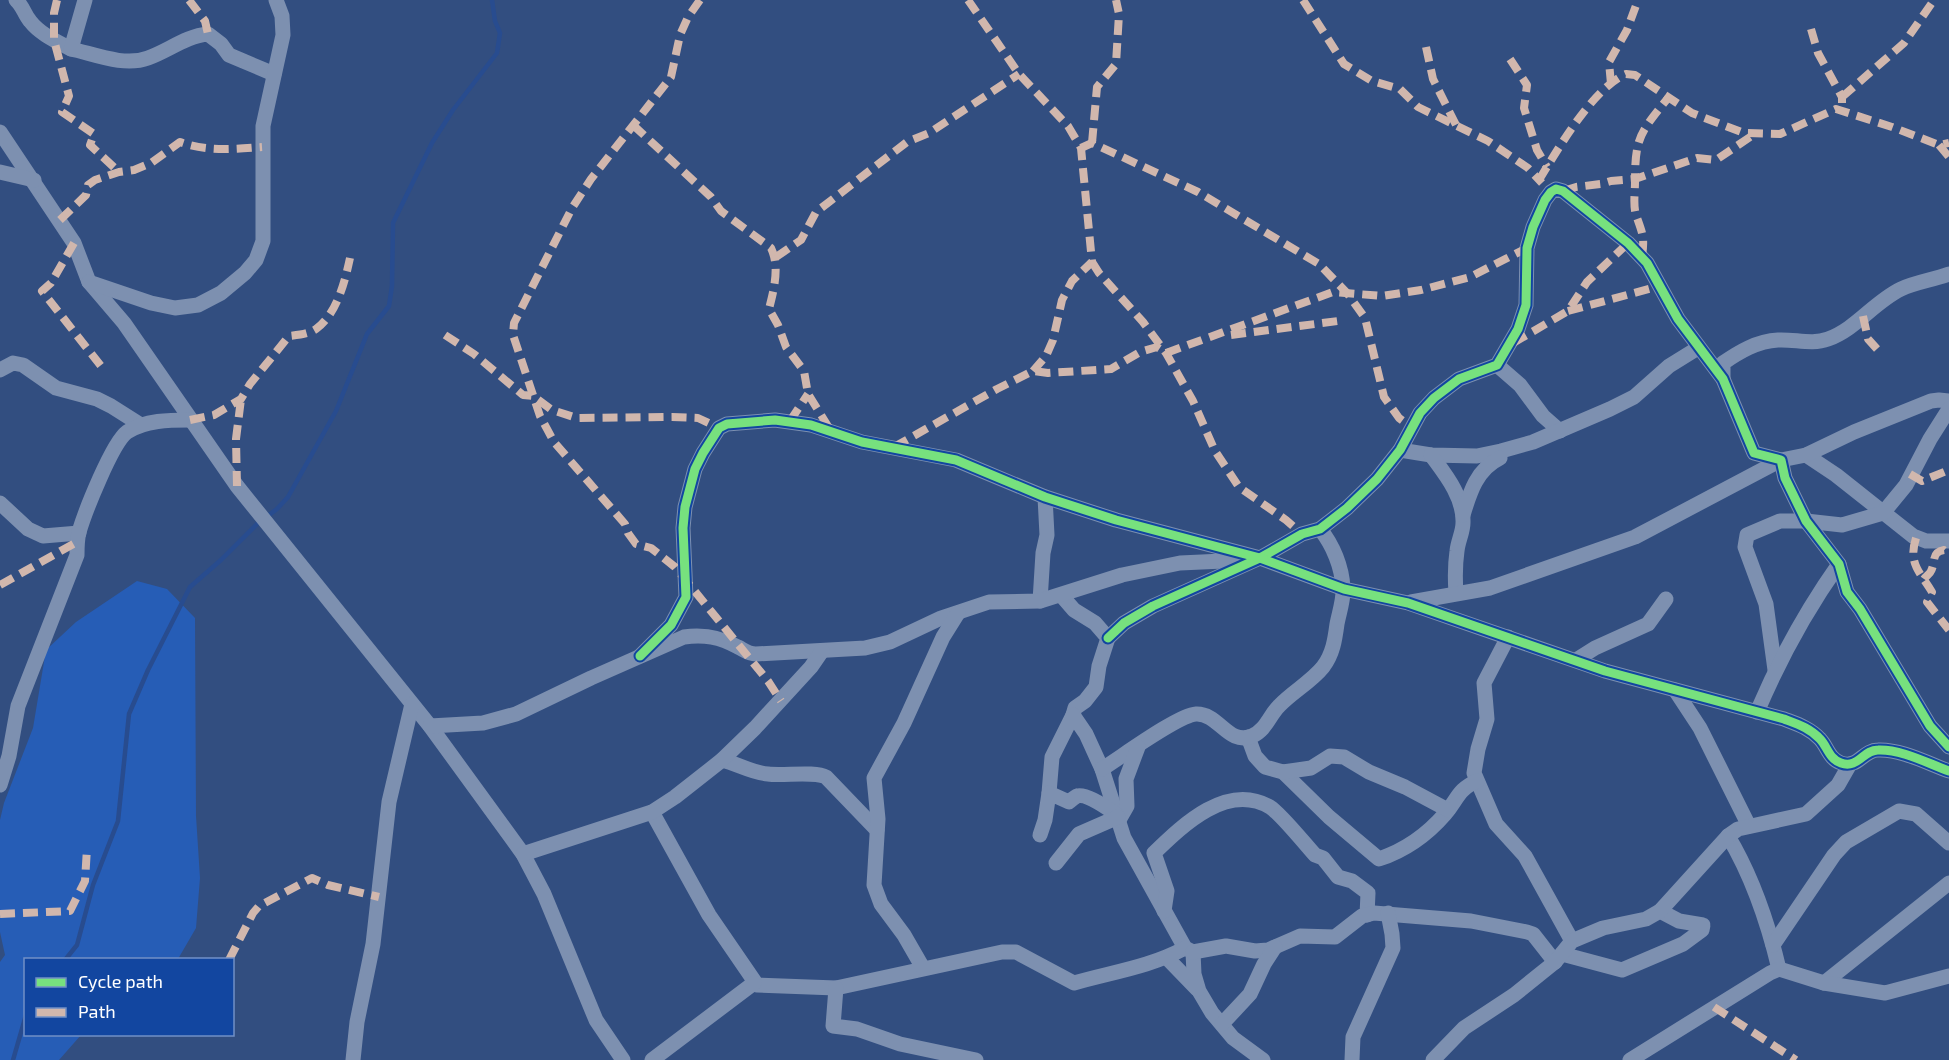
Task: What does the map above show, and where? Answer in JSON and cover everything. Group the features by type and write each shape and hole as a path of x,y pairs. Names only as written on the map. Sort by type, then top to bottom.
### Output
{"street":[{"path":"16,0 22,6 28,19 42,33 71,49 122,61 145,59 196,35 208,34 221,44 229,55 274,74"},
{"path":"71,49 85,0"},
{"path":"89,282 151,303 175,308 198,305 221,293 245,273 256,260 263,241 263,126 283,35 282,16 276,0"},
{"path":"0,132 74,243 89,282 124,323 190,420 262,518 430,726 523,854 544,894 597,1020 622,1060"},
{"path":"0,172 34,180"},
{"path":"1040,835 1045,820 1052,757 1075,708 1085,701 1096,687 1099,666 1108,638 1124,622 1153,606 1260,558 1302,534 1320,529 1363,494 1377,479 1400,450 1420,413 1446,387 1459,379 1497,365 1518,329 1526,305 1527,248 1533,227 1545,200 1556,189 1563,191 1642,256 1652,269 1678,319 1723,379 1754,453 1781,460"},
{"path":"1723,379 1723,363 1737,352 1778,339 1816,342 1826,340 1846,330 1900,289 1949,274"},
{"path":"1400,450 1431,455 1477,456 1501,451 1560,431 1634,397 1664,370 1698,348"},
{"path":"0,370 13,363 23,365 56,388 97,399 141,425"},
{"path":"1497,365 1520,386 1543,416 1560,431"},
{"path":"1408,603 1490,588 1635,537 1781,460 1806,455 1892,415 1930,401 1949,401"},
{"path":"1775,670 1766,604 1745,547 1747,535 1780,521 1842,525 1882,513 1906,484 1949,409"},
{"path":"0,785 4,753 18,706 77,555 79,533 116,444 126,433 141,425 171,420 190,420"},
{"path":"640,656 671,625 686,597 683,528 690,484 695,469 714,434 718,428 727,424 775,420 811,425 862,442 956,460 1045,497 1127,524 1260,558 1344,589 1408,603 1605,671 1805,726 1822,741 1832,757 1839,762 1850,764 1874,750 1889,750 1949,771"},
{"path":"1431,455 1453,485 1463,515"},
{"path":"1806,455 1836,475 1918,539 1949,541"},
{"path":"1456,593 1457,548 1470,489 1488,464 1500,458"},
{"path":"1781,460 1785,478 1806,521 1839,564 1847,592 1860,609 1930,726 1949,747"},
{"path":"1040,602 1043,553 1047,535 1045,497"},
{"path":"0,503 28,529 43,536 79,533"},
{"path":"1102,769 1165,728 1193,714 1199,713 1213,720 1229,734 1238,738 1248,737 1262,729 1279,705 1324,665 1334,644 1344,589 1337,561 1327,538 1320,529"},
{"path":"430,726 483,723 516,714 684,637 701,634 713,636 748,654 866,648 890,642 941,618 989,602 1040,602 1122,575 1180,563 1260,558"},
{"path":"1757,712 1775,670 1811,604 1839,564"},
{"path":"1061,595 1074,610 1095,623 1108,638"},
{"path":"1575,660 1595,648 1648,624 1666,598"},
{"path":"923,968 904,935 881,904 874,885 877,830 874,778 904,723 943,637 958,613"},
{"path":"1508,637 1484,683 1487,718 1474,773 1496,824 1525,856 1572,941"},
{"path":"523,854 651,812 675,797 722,760 793,688 811,668 822,651"},
{"path":"1675,690 1700,728 1749,826"},
{"path":"353,1060 357,1023 378,909 381,862 389,802 412,704"},
{"path":"1073,715 1086,734 1102,769 1124,838 1164,911 1189,950 1199,991"},
{"path":"1248,737 1255,756 1265,767 1283,772 1311,768 1330,756 1344,757 1369,772 1405,787 1448,810"},
{"path":"1056,863 1079,834 1118,817 1127,806 1126,779 1139,745"},
{"path":"722,760 765,774 794,776 820,774 826,777 877,830"},
{"path":"1433,1060 1464,1028 1514,995 1559,958 1572,941 1603,928 1646,919 1660,911 1728,836 1738,829 1806,814 1839,785 1850,764"},
{"path":"1283,772 1329,817 1378,859 1400,852 1428,832 1466,786 1477,781"},
{"path":"1049,793 1069,802 1077,796 1083,796 1097,802 1118,817"},
{"path":"1164,911 1167,891 1154,853 1179,828 1224,801 1248,799 1271,808 1315,855 1323,858 1338,877 1352,881 1368,893 1367,915"},
{"path":"1773,945 1834,855 1846,842 1890,816 1899,811 1916,814 1949,843"},
{"path":"651,812 709,915 754,983 767,987 836,988 1002,952 1016,952 1074,983 1137,968 1189,950 1226,946 1255,951 1275,947 1300,936 1335,937 1362,916 1388,913 1419,918 1471,921 1527,932 1533,934 1559,958 1622,970 1683,944 1702,930 1703,925 1679,921 1660,911"},
{"path":"1728,836 1743,861 1773,945 1779,969"},
{"path":"1824,983 1949,883"},
{"path":"1352,1060 1353,1037 1393,948 1388,913"},
{"path":"1222,1024 1250,994 1275,947"},
{"path":"1167,958 1199,991 1233,1038 1263,1060"},
{"path":"1630,1060 1770,972 1779,969 1824,983 1885,993 1949,976"},
{"path":"652,1060 754,983"},
{"path":"836,988 833,1026 857,1029 900,1044 976,1060"}],"shaded area":[{"path":"137,581 167,589 195,618 196,816 200,878 196,928 179,958 24,958 24,1036 80,1036 59,1060 0,1060 0,962 5,955 0,932 0,820 4,803 33,728 46,650 76,622"}],"waterway":[{"path":"67,958 77,945 93,885 118,821 129,714 148,670 190,587 288,497 336,411 367,334 389,306 392,286 393,223 432,143 453,110 497,53 500,33 495,21 492,0"},
{"path":"13,1060 24,1022"}],"marked path":[{"path":"57,0 54,13 54,40 69,96 62,112 94,134 90,145 119,172"},
{"path":"189,0 205,21 208,34"},
{"path":"700,0 688,17 680,35 671,77 591,179 572,208 514,323 513,335 540,416 554,442 625,524 636,544 651,548 675,567 768,681 781,701"},
{"path":"968,0 1019,74 1068,126 1081,148 1092,262 1072,281 1062,300 1053,340 1046,356 1033,371"},
{"path":"1092,143 1097,87 1116,64 1119,14 1116,0"},
{"path":"1303,0 1344,64 1372,81 1400,89 1418,107 1488,141 1528,168 1542,183"},
{"path":"1611,84 1609,62 1627,30 1638,0"},
{"path":"1842,97 1904,43 1934,0"},
{"path":"1811,29 1818,53 1842,97 1842,103"},
{"path":"1426,47 1433,79 1456,125"},
{"path":"1510,59 1527,85 1524,108 1537,150 1547,167"},
{"path":"776,257 801,240 816,212 907,142 929,133 1019,74"},
{"path":"1539,180 1589,106 1601,92 1626,74 1635,75 1692,113 1744,133 1780,134 1836,109 1939,145 1949,143"},
{"path":"1642,256 1642,235 1635,207 1636,155 1645,128 1668,98"},
{"path":"633,125 711,197 721,211 771,248 776,270 769,309 786,347 804,371 808,394 831,431"},
{"path":"1563,191 1611,181 1635,179 1697,158 1716,160 1756,133"},
{"path":"60,220 86,195 88,185 95,180 151,163 180,142 210,149 262,147"},
{"path":"1081,148 1092,143 1198,192 1319,264 1347,293 1365,318 1384,397 1399,418 1411,427"},
{"path":"1939,145 1949,157"},
{"path":"74,243 51,283 42,291 101,366"},
{"path":"1513,343 1568,311 1587,282 1628,243"},
{"path":"894,447 1033,371 1048,373 1111,369 1140,352 1157,347 1166,353 1333,292 1382,296 1421,290 1470,277 1527,248"},
{"path":"190,420 214,415 241,399 250,384 289,336 310,332 323,323 335,306 346,277 350,258"},
{"path":"1092,262 1166,353 1193,401 1215,451 1239,487 1302,534"},
{"path":"1568,311 1660,286"},
{"path":"1863,316 1868,339 1877,349"},
{"path":"1231,335 1338,321"},
{"path":"445,335 474,354 523,395 533,396 552,410 577,418 698,418 719,428"},
{"path":"790,421 808,394"},
{"path":"237,486 236,439 241,399"},
{"path":"1910,474 1922,481 1949,470"},
{"path":"1916,538 1914,561 1932,592 1927,602 1949,630"},
{"path":"0,585 77,542"},
{"path":"1924,579 1930,572 1937,553 1944,550 1949,554"},
{"path":"0,914 70,911 85,881 87,848"},
{"path":"230,958 253,913 259,906 312,878 328,885 379,897"},
{"path":"1714,1007 1796,1060"}],"cycle path":[{"path":"1108,638 1124,623 1153,606 1260,558 1302,534 1320,529 1347,508 1377,479 1400,450 1420,413 1434,398 1459,379 1497,365 1518,329 1526,305 1527,248 1533,227 1545,200 1556,189 1563,191 1628,243 1647,263 1678,319 1723,379 1754,453 1781,460 1785,478 1806,521 1839,564 1847,592 1860,609 1930,726 1949,747"},
{"path":"640,656 671,625 686,597 683,528 685,507 695,469 703,453 719,428 727,424 775,420 811,425 862,442 956,460 1045,497 1116,520 1260,558 1344,589 1408,603 1605,671 1784,719 1816,735 1834,759 1841,763 1852,764 1868,753 1887,750 1905,754 1949,771"}]}
